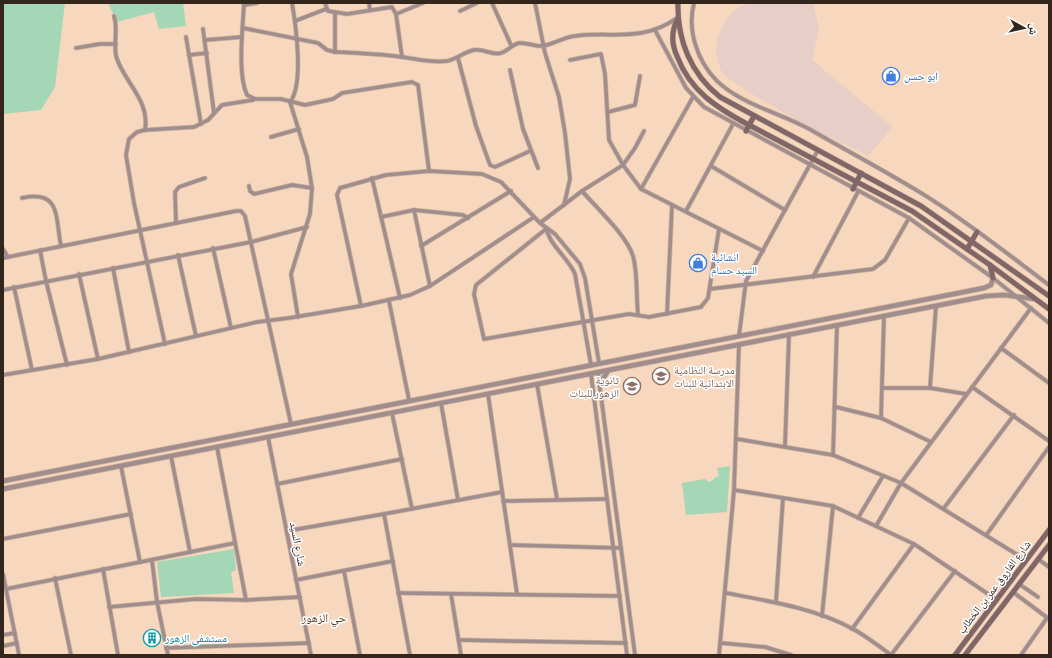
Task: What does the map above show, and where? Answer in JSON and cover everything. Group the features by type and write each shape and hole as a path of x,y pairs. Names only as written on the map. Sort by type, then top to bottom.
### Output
{"main road":[{"path":"678,3 678,18 684,48 699,75 720,97 921,206 972,240 1049,296 1042,304"},
{"path":"678,18 672,31 672,41 681,68 687,78 707,100 747,128 813,159 912,211 990,264 1049,310"},
{"path":"747,128 754,116"},
{"path":"856,191 857,182 861,173"},
{"path":"967,249 977,232"},
{"path":"990,264 993,278"},
{"name":"شارع الفاروق عمر بن الخطاب","path":"955,655 1049,530"},
{"path":"965,655 1049,545"},
{"path":"1023,565 1029,570"}],"street":[{"path":"254,99 247,95 244,87 242,37 244,4 257,3"},
{"path":"290,102 295,97 297,88 295,21 292,3"},
{"path":"325,3 326,9"},
{"path":"369,3 370,10"},
{"path":"396,14 423,3"},
{"path":"460,11 477,3"},
{"path":"492,3 511,45"},
{"path":"535,3 543,46 555,80 565,133 570,179 564,205"},
{"path":"694,3 692,26 696,46 710,73 725,87 745,99 804,126 908,185 977,232 1049,285"},
{"path":"295,21 326,9 335,13 347,14 389,6 394,8 396,14 402,57"},
{"path":"335,13 335,52"},
{"path":"114,16 117,32 115,52 118,61 143,106 146,117 145,130"},
{"path":"243,28 318,43 327,50 335,52 402,57 425,61 446,61 458,58 467,52 479,49 497,54 502,53 511,45 522,43 543,46 570,36 625,36 655,30 678,18"},
{"path":"203,29 214,114"},
{"path":"655,30 680,79 693,97 712,113 733,124 747,128 856,191 909,218 993,278 1049,322"},
{"path":"186,37 201,124"},
{"path":"205,40 242,37"},
{"path":"76,48 100,44 116,44"},
{"path":"189,55 207,53"},
{"path":"570,60 601,54 605,74 609,140 622,165 642,189 763,251"},
{"path":"458,58 476,126 491,166 495,167 530,151"},
{"path":"510,70 522,129 538,168"},
{"path":"608,112 635,105 640,76"},
{"path":"165,344 139,230 126,155 126,148 129,139 137,132 145,130 191,127 201,124 214,114 222,105 254,99 276,98 305,105 333,99 342,93 412,82 418,85 429,171"},
{"path":"642,189 693,97"},
{"path":"290,102 311,173 312,188 310,214 307,228 291,274 298,317"},
{"path":"686,211 733,124"},
{"path":"271,137 299,129"},
{"path":"540,224 582,191 622,165 635,148 644,131"},
{"path":"739,336 745,285 818,150"},
{"path":"711,166 785,210"},
{"path":"361,306 337,192 342,187 372,178 400,173 429,171 465,172 489,176 501,182 511,191 540,224 555,234 580,264 585,278 599,363"},
{"path":"176,223 174,192 178,187 205,178"},
{"path":"372,178 400,298"},
{"path":"249,186 250,191 254,194 292,185 312,188"},
{"path":"421,246 511,191"},
{"path":"582,191 624,239 630,250 634,269 638,314"},
{"path":"813,277 856,191"},
{"path":"22,198 38,195 43,196 51,202 55,212 61,246"},
{"path":"667,314 672,205"},
{"path":"3,258 239,210 245,216 291,424"},
{"path":"381,217 414,210 463,215 468,218"},
{"path":"414,210 430,286"},
{"path":"3,375 98,359 268,320 298,317 400,298 430,286 534,217"},
{"path":"710,289 873,269 880,266 885,260 909,218"},
{"path":"3,290 213,248 251,242 307,228"},
{"path":"547,229 476,285 474,294 483,338 486,339 629,314 638,314 646,317 701,307 707,301 710,289 719,228"},
{"path":"547,229 549,237 569,262 575,274 591,365"},
{"path":"213,248 231,328"},
{"path":"3,249 8,257"},
{"path":"40,250 46,281 67,365"},
{"path":"178,255 196,336"},
{"path":"113,268 129,352"},
{"path":"79,274 98,359"},
{"path":"3,481 409,400 946,296 988,287 993,278"},
{"path":"14,287 32,370"},
{"path":"3,489 948,303 992,295 1035,299"},
{"path":"946,296 948,303"},
{"path":"389,301 409,400"},
{"path":"930,388 936,306"},
{"path":"876,526 901,483 1031,308"},
{"path":"881,418 884,316"},
{"path":"833,455 836,407 837,325"},
{"path":"785,446 789,334"},
{"path":"719,655 726,593 734,490 737,439 739,344"},
{"path":"1001,348 1049,383"},
{"path":"666,351 667,358"},
{"path":"600,383 608,371"},
{"path":"598,373 635,655"},
{"path":"591,374 627,655"},
{"path":"538,384 556,499"},
{"path":"972,387 1014,414 1049,441"},
{"path":"882,388 930,388 966,394"},
{"path":"953,391 962,400"},
{"path":"488,394 517,594"},
{"path":"441,403 458,500"},
{"path":"836,407 881,418 931,442"},
{"path":"372,408 371,413 373,417"},
{"path":"392,413 412,509"},
{"path":"944,508 1014,414"},
{"name":"شارع السيد","path":"268,437 311,655"},
{"path":"737,439 833,455 901,483 987,534 1021,557 1024,560 1023,565"},
{"path":"217,447 246,600"},
{"path":"987,534 1049,447"},
{"path":"171,456 190,552"},
{"path":"277,484 402,459"},
{"path":"88,464 90,472"},
{"path":"122,466 140,562"},
{"path":"858,518 883,476"},
{"path":"734,490 833,506 914,544 997,600"},
{"path":"287,531 502,492"},
{"path":"776,602 783,498"},
{"path":"503,501 607,499"},
{"path":"822,616 833,506"},
{"path":"3,539 131,514"},
{"path":"384,514 410,655"},
{"path":"6,589 235,543"},
{"path":"852,629 914,544"},
{"path":"510,545 621,548"},
{"path":"1038,559 1049,567"},
{"path":"152,560 157,602 168,655"},
{"path":"296,580 392,561"},
{"path":"103,570 118,655"},
{"path":"344,571 360,655"},
{"path":"726,593 776,602 822,616 852,629 891,655 954,571"},
{"path":"3,575 6,589 5,595 19,655"},
{"path":"55,578 71,655"},
{"path":"1019,584 1038,597"},
{"path":"1013,592 1048,619 1021,655"},
{"path":"398,593 620,596"},
{"path":"451,594 461,655"},
{"path":"109,607 196,599 246,600 300,597"},
{"path":"3,636 15,633"},
{"path":"459,640 626,643"},
{"path":"3,646 17,643"},
{"path":"166,648 309,643"},
{"path":"721,643 766,647 791,655"}],"shaded area":[{"path":"749,3 813,3 819,29 812,60 893,127 868,156 800,122 750,93 725,76 720,69 716,52 717,40 723,25 734,10"}],"green space":[{"path":"3,3 65,3 55,87 41,110 3,114"},
{"path":"108,3 183,3 186,26 159,29 154,12 117,22"},
{"path":"730,466 727,512 686,515 682,483 705,479 709,482 719,476 717,468"},
{"path":"234,549 236,570 231,572 234,593 161,597 157,562"}],"place":[{"name":"ابو حسن","path":"891,76"},
{"name":"انشائية السيد حسام","path":"698,263"},
{"name":"مدرسة النظامية الابتدائية للبنات","path":"661,376"},
{"name":"ثانوية الزهور للبنات","path":"632,386"},
{"name":"مستشفى الزهور","path":"152,638"}],"district":[{"name":"حي الزهور","path":"324,618"}]}
